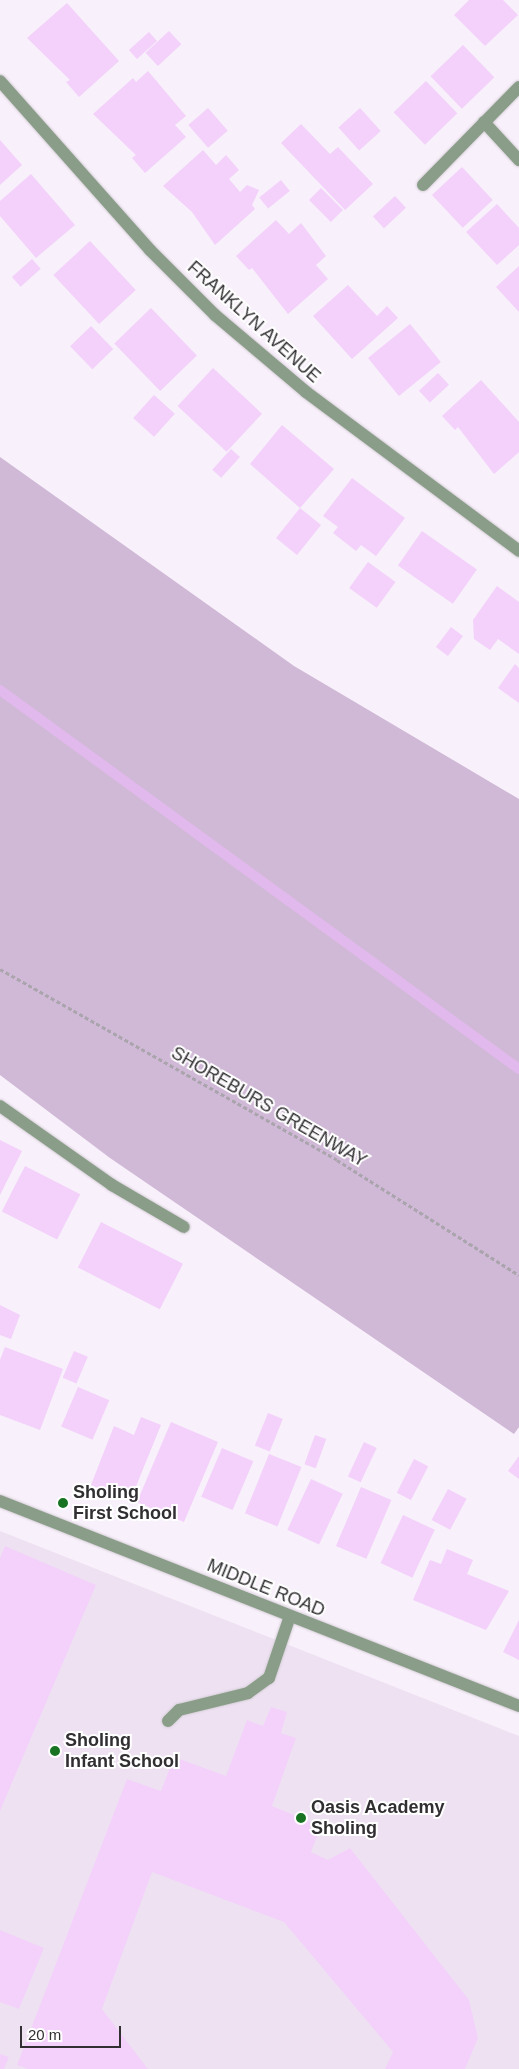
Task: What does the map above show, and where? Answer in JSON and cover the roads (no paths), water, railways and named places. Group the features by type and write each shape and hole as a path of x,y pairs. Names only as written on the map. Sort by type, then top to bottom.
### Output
{"street":[{"name":"FRANKLYN AVENUE","path":"0,81 150,250 215,315 306,392 519,551"},
{"path":"422,185 519,87"},
{"path":"484,122 519,160"},
{"path":"0,1106 112,1185 184,1227"},
{"name":"MIDDLE ROAD","path":"0,1501 519,1706"},
{"path":"168,1721 179,1710 248,1693 269,1678 290,1616"}],"waterway":[{"path":"0,690 519,1069"}],"place":[{"name":"Sholing First School","path":"63,1503"},
{"name":"Sholing Infant School","path":"55,1751"},
{"name":"Oasis Academy Sholing","path":"301,1818"}]}
